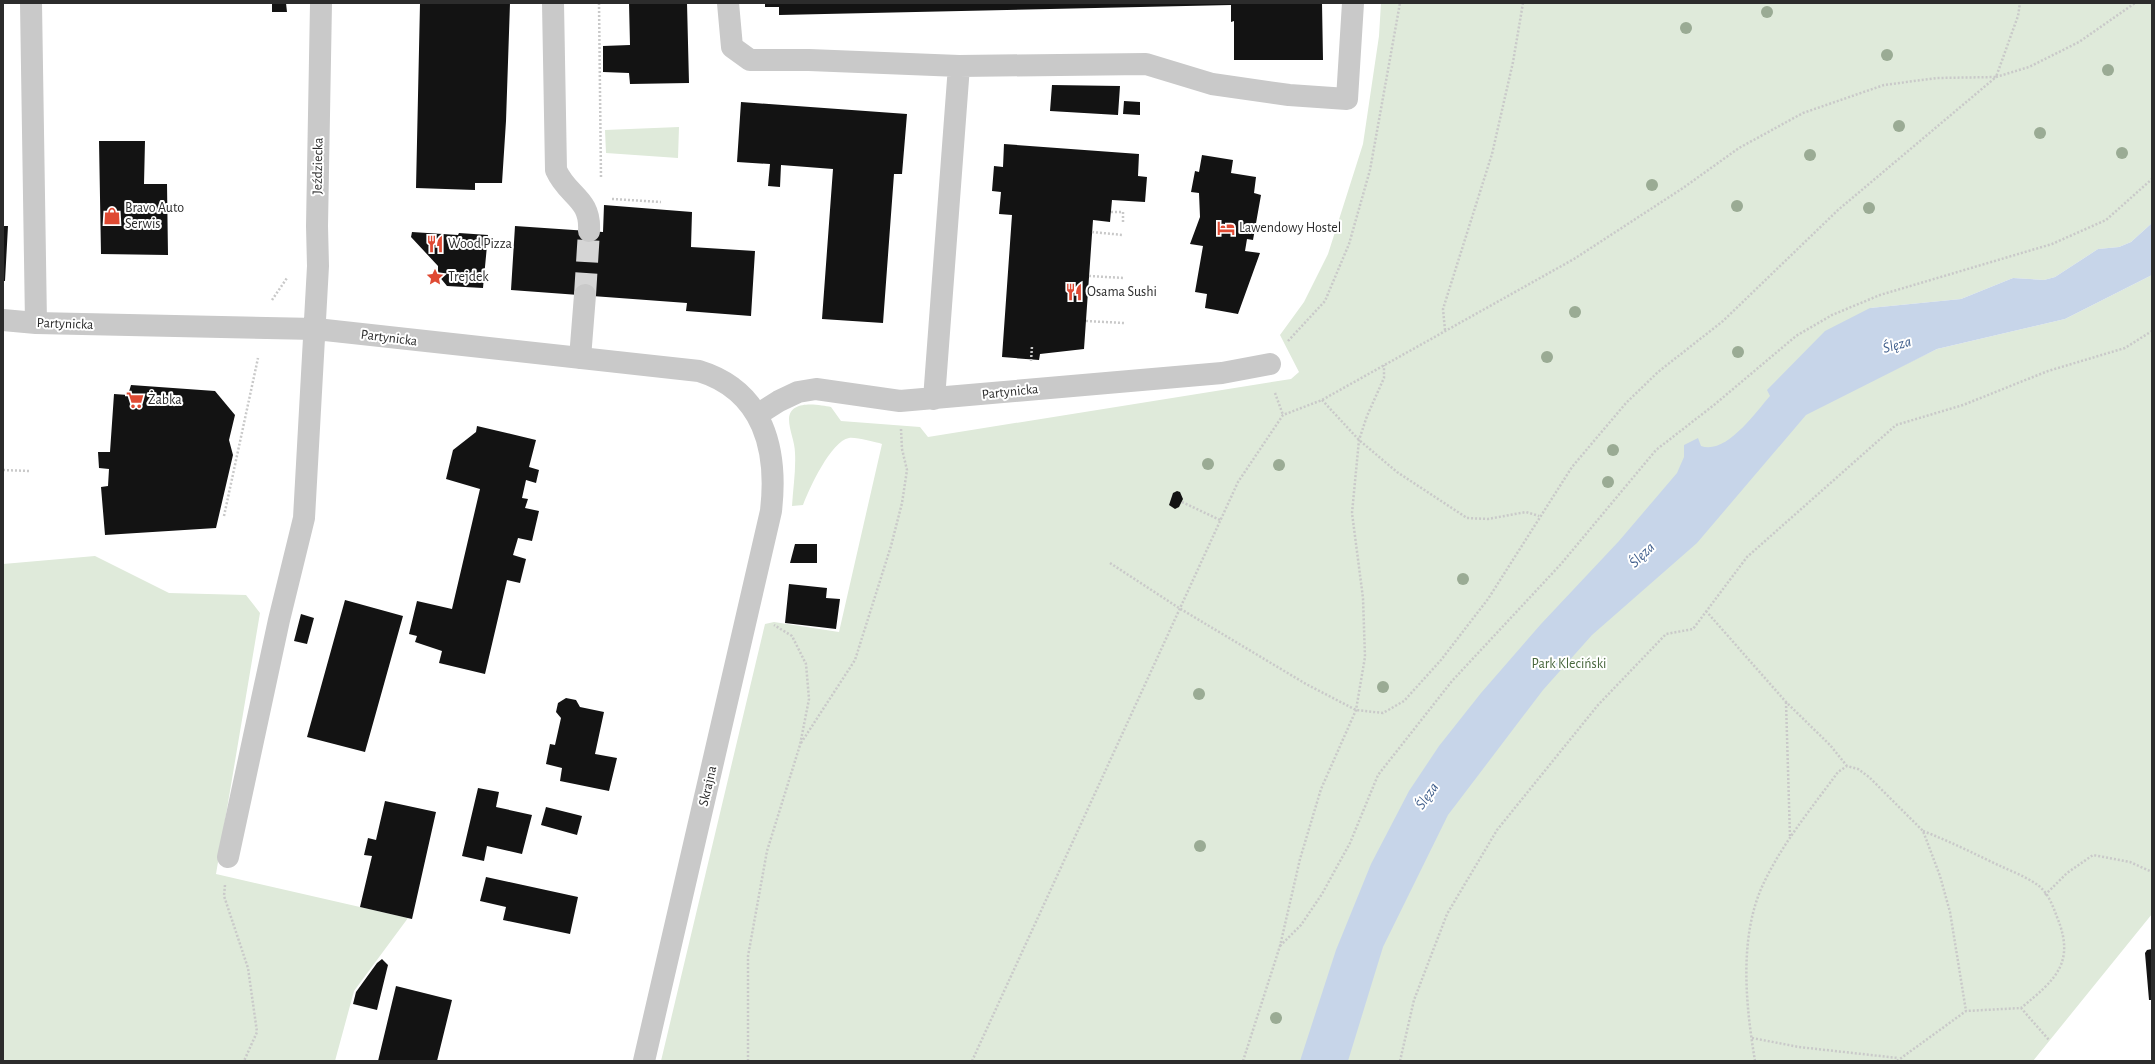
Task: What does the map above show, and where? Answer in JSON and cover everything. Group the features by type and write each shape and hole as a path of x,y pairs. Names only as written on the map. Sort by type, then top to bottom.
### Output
{"street":[{"path":"31,3 36,323"},
{"name":"Jeździecka","path":"228,857 279,620 304,518 316,329 321,3"},
{"path":"554,3 556,170 561,181 593,200 589,231"},
{"path":"728,3 732,47 750,60 808,60 959,66 1146,64 1212,84 1289,94 1346,99 1353,3"},
{"path":"934,399 959,66"},
{"path":"580,358 585,295"},
{"name":"Partynicka","path":"3,320 36,323 316,329 699,371 709,374 725,383 744,398 757,415 769,441 772,457 773,492 770,511"},
{"name":"Partynicka","path":"757,415 779,401 798,392 816,389 900,401 1222,373 1270,364"},
{"name":"Skrajna","path":"644,1061 747,617 770,511"}],"path":[{"path":"599,3 593,200 609,199 661,202"},
{"path":"1283,415 1273,386 1270,364 1284,345 1325,301 1349,244 1370,170 1400,3"},
{"path":"1445,330 1443,309 1492,154 1513,62 1523,3"},
{"path":"1110,563 1179,608 1306,684 1356,710 1382,713 1404,701 1440,660 1488,599 1539,516 1572,467 1626,403 1658,372 1723,321 1838,210 1996,77 2018,16 2020,3"},
{"path":"972,1061 1238,482 1283,415 1322,400 1574,259 1683,188 1739,148 1802,113 1884,85 1937,78 1996,77 2029,66 2079,42 2135,3"},
{"path":"1280,946 1301,925 1322,894 1350,843 1378,775 1452,681 1561,564 1656,450 1714,405 1796,336 1832,315 1880,295 2052,244 2106,220 2152,179"},
{"path":"1111,212 1123,212 1123,222"},
{"path":"1092,232 1123,235"},
{"path":"272,303 272,297 290,274"},
{"path":"1089,276 1124,278"},
{"path":"1086,322 1124,323"},
{"path":"1400,1061 1414,1000 1447,914 1497,830 1598,705 1666,634 1693,629 1747,557 1896,425 1963,405 2048,371 2125,348 2152,330"},
{"path":"251,358 264,357"},
{"path":"224,516 258,358"},
{"path":"1243,1061 1280,946 1300,859 1321,789 1356,710 1365,657 1363,598 1352,513 1359,440 1367,416 1384,378 1384,365"},
{"path":"1322,400 1359,440 1397,472 1467,518 1488,519 1526,512 1539,516"},
{"path":"800,745 855,660 891,546 902,503 907,470 901,438 900,401"},
{"path":"3,470 29,471"},
{"path":"1182,502 1220,520"},
{"path":"1706,611 1786,702 1830,745 1847,766 1858,769 1923,831 2020,875 2039,886 2050,900 2066,947 2063,962 2056,976 2020,1008 1966,1011 1898,1060 1799,1047 1752,1038"},
{"path":"747,617 772,624 792,636 806,664 809,700 800,745 767,851 748,956 748,1061"},
{"path":"1786,702 1790,838"},
{"path":"1756,1061 1746,992 1750,929 1761,890 1790,838 1838,772 1847,766"},
{"path":"1923,831 1940,876 1950,912 1966,1011"},
{"path":"2045,895 2067,873 2093,855 2130,862 2152,872"},
{"path":"228,857 224,896 248,968 257,1032 244,1061"},
{"path":"2020,1008 2049,1040"}],"green space":[{"name":"Park Kleciński","path":"1381,3 2152,3 2152,223 2131,242 2119,247 2098,249 2055,277 2044,280 2013,278 1961,299 1870,308 1869,382 1937,349 2065,319 2152,275 2152,914 2033,1061 661,1061 765,624 774,622 839,632 882,444 852,438 842,441 828,456 810,488 803,505 792,506 795,473 795,449 789,419 794,408 806,405 831,407 841,421 920,427 928,437 1291,379 1299,372 1280,335 1304,302 1328,254 1363,144 1379,36"},
{"path":"679,127 678,158 606,153 605,130"},
{"path":"95,556 169,593 246,595 260,613 216,874 408,918 354,991 335,1061 3,1061 3,564"}],"water":[{"name":"Ślęza","path":"2152,223 2152,275 2065,319 1937,349 1806,415 1697,543 1592,635 1543,690 1448,815 1383,947 1348,1061 1300,1061 1336,950 1371,864 1409,791 1439,746 1481,693 1541,624 1619,541 1677,473 1684,457 1684,445 1698,438 1701,446 1711,447 1730,439 1748,422 1770,396 1767,390 1825,331 1870,308 1961,299 2013,278 2044,280 2055,277 2098,249 2119,247 2131,242"}],"building":[{"path":"272,3 286,3 287,12 272,12"},
{"path":"420,3 510,3 506,121 502,183 475,183 475,190 416,188"},
{"path":"629,3 687,3 689,83 630,84 629,73 603,72 603,46 630,45"},
{"path":"765,3 1322,3 1323,60 1234,60 1234,21 1231,22 1231,5 779,15 779,7 765,7"},
{"path":"1052,85 1120,86 1118,115 1050,111"},
{"path":"1124,101 1140,102 1140,115 1123,114"},
{"path":"741,102 907,114 902,174 894,174 883,323 822,319 833,169 781,165 780,187 768,186 770,164 737,162"},
{"path":"99,141 145,141 144,184 167,184 168,255 101,254"},
{"path":"1004,144 1139,154 1138,176 1147,177 1145,202 1112,200 1110,222 1093,220 1084,349 1040,354 1039,360 1002,357 1012,215 999,214 1001,192 992,191 994,166 1003,167"},
{"name":"Lawendowy Hostel","path":"1202,155 1233,160 1231,173 1256,177 1254,193 1261,195 1253,240 1247,239 1245,251 1260,253 1238,314 1205,308 1207,294 1195,292 1203,246 1190,244 1200,217 1199,193 1191,192 1195,171 1199,172"},
{"path":"604,205 692,212 691,247 755,251 751,316 686,311 687,303 511,290 515,226 603,232"},
{"path":"3,226 8,226 5,281 3,281"},
{"path":"412,232 488,235 483,288 447,286 438,275 438,266 411,237"},
{"path":"131,385 215,391 235,415 229,440 233,455 216,528 105,535 101,487 108,486 109,469 99,468 98,452 110,452 114,394 128,395"},
{"path":"477,426 536,440 529,467 539,470 536,483 526,480 522,498 528,499 525,508 539,511 532,541 518,538 513,555 526,559 520,583 507,580 485,674 439,663 442,651 415,642 417,636 409,634 417,601 452,609 480,489 446,479 453,450 476,432"},
{"path":"1177,491 1180,492 1183,499 1179,507 1175,509 1169,505 1173,493"},
{"path":"795,544 817,544 817,563 790,563"},
{"path":"789,584 827,588 826,598 840,599 836,629 785,623"},
{"path":"345,600 403,616 365,752 307,737"},
{"path":"301,614 314,618 307,644 294,641"},
{"path":"566,698 576,700 580,707 604,712 595,754 617,758 609,791 560,781 562,768 546,764 550,744 555,745 561,718 556,712 558,703"},
{"path":"478,788 499,792 496,807 532,815 522,854 487,846 484,861 462,856"},
{"path":"385,801 436,812 412,919 360,907 372,856 364,855 368,838 376,840"},
{"path":"546,807 582,816 577,835 541,825"},
{"path":"486,877 578,897 570,934 503,920 506,907 480,901"},
{"path":"2152,949 2152,1000 2149,1000 2145,953 2147,950"},
{"path":"382,959 388,965 377,1010 353,1004 356,992 377,963"},
{"path":"396,986 452,1000 437,1061 378,1061"}],"tunnel":[{"path":"585,295 589,231"}],"place":[{"name":"Bravo Auto Serwis","path":"112,216"},
{"name":"Lawendowy Hostel","path":"1226,228"},
{"name":"Wood Pizza","path":"435,244"},
{"name":"Trejdek","path":"435,277"},
{"name":"Osama Sushi","path":"1074,292"},
{"name":"Żabka","path":"135,400"}]}
